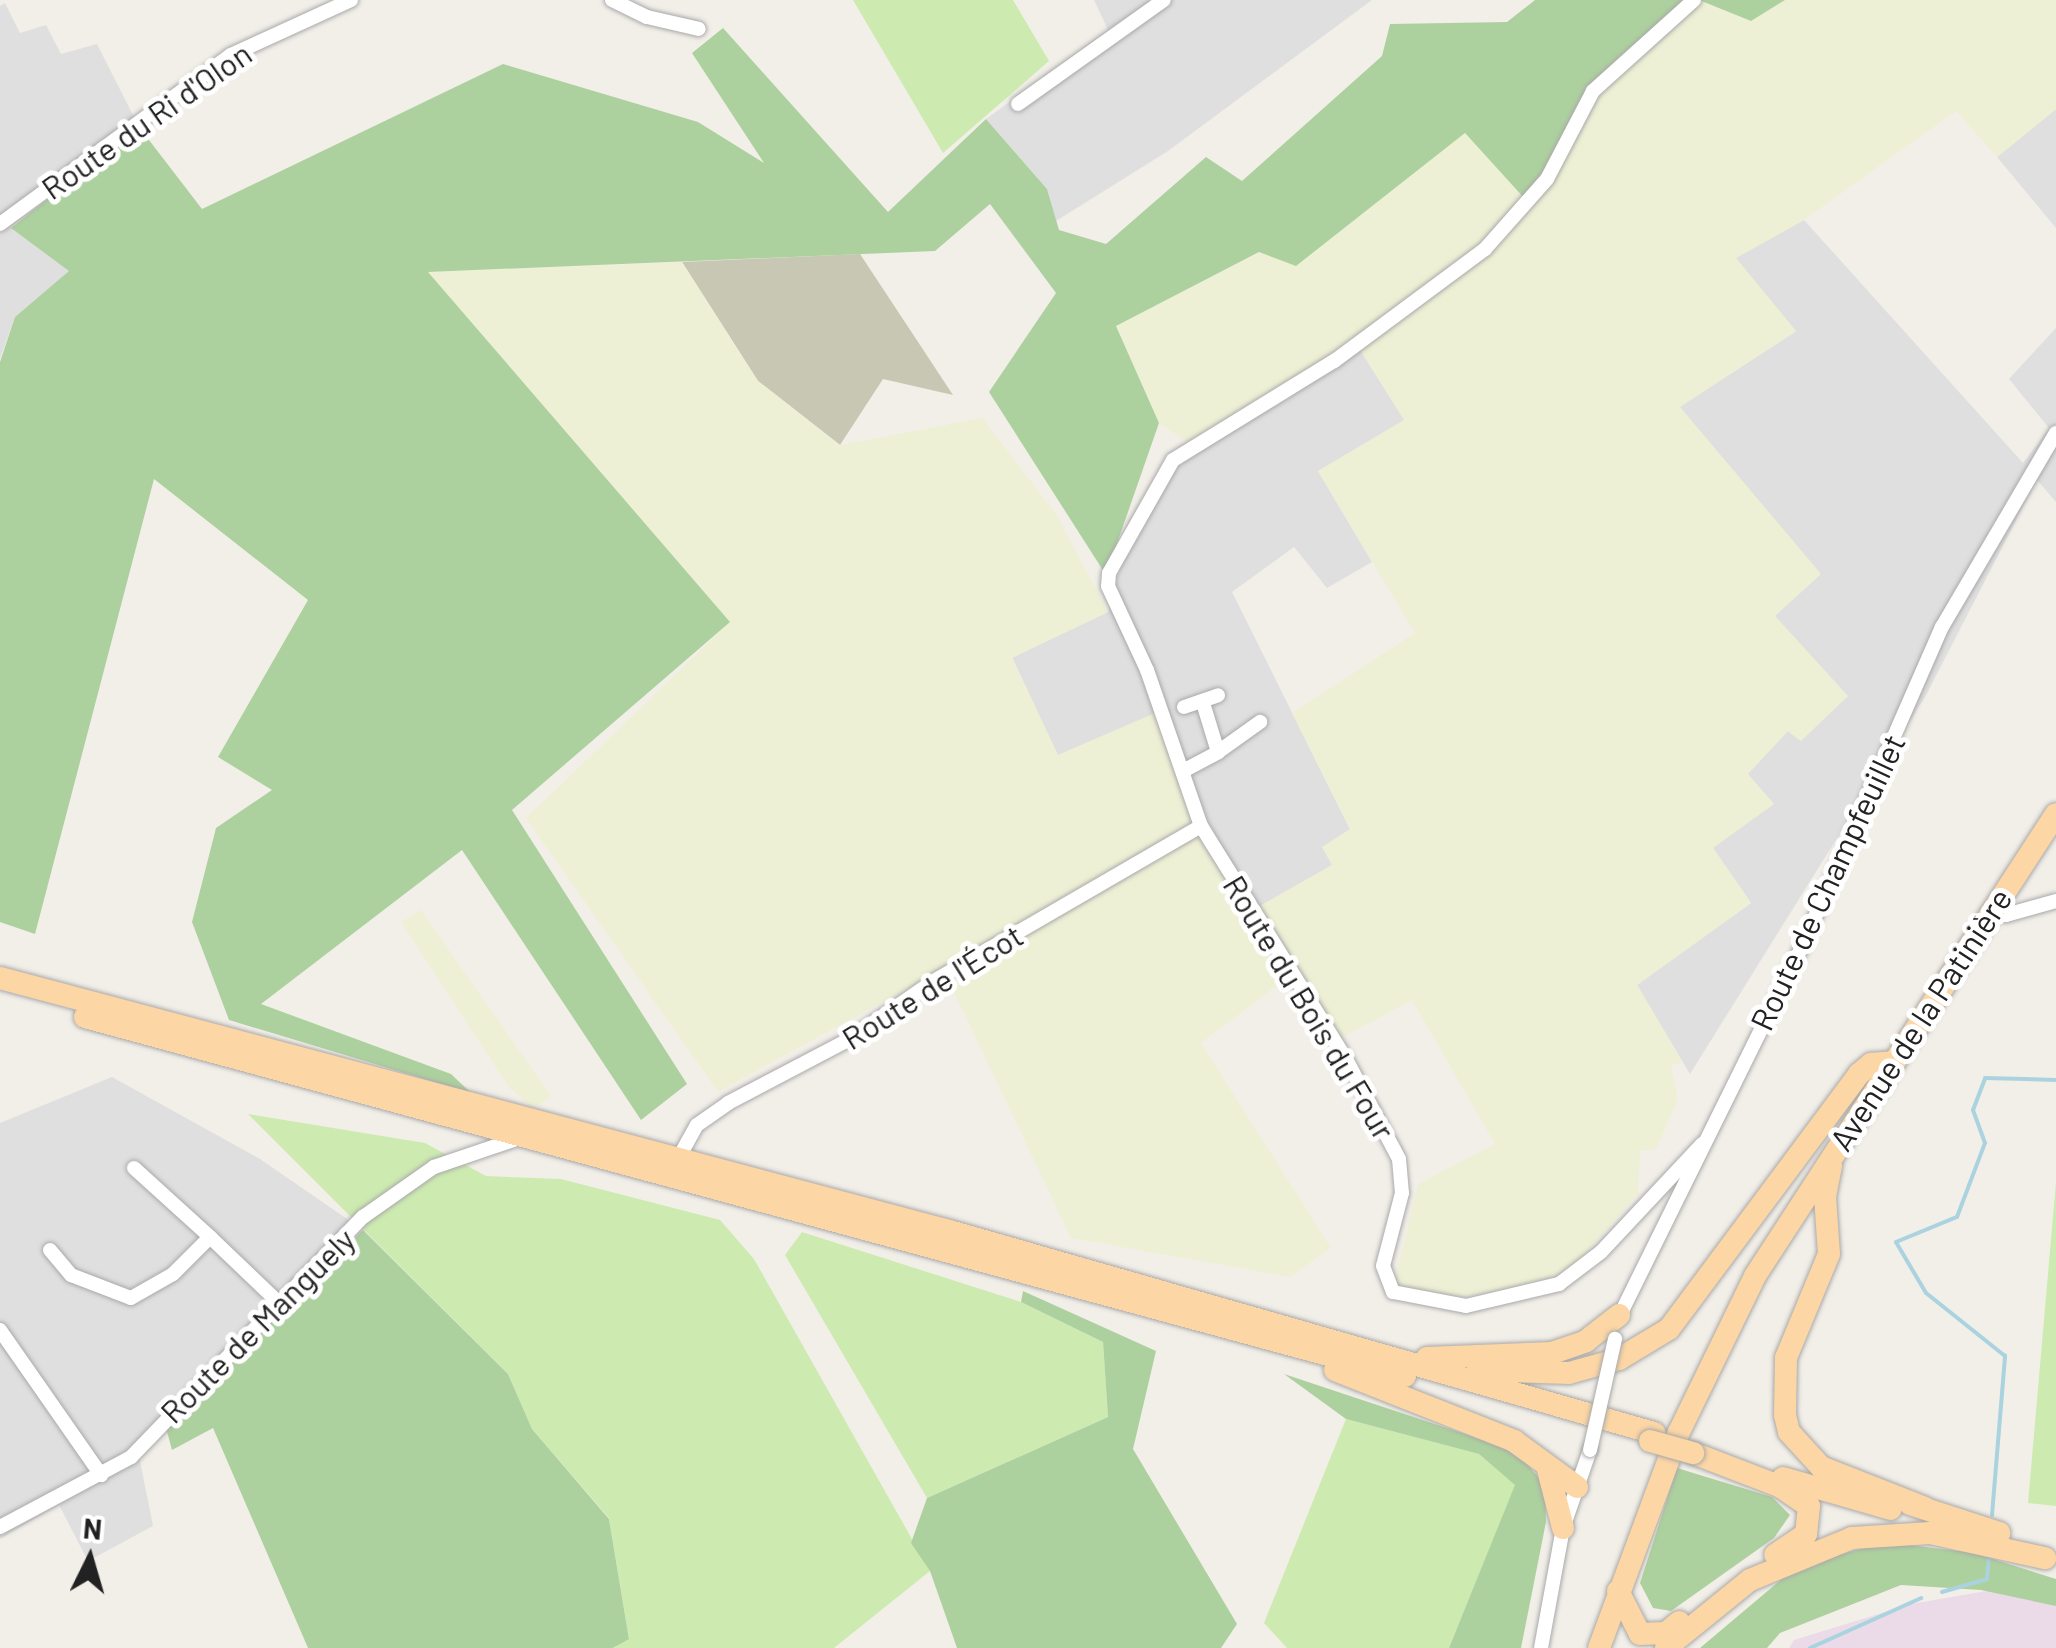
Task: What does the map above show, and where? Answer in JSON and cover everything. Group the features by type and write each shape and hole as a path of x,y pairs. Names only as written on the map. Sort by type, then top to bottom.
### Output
{"main road":[{"name":"Avenue de la Patinière","path":"1599,1648 1618,1592 1787,1226 2056,814"},
{"path":"0,962 43,976 74,998"},
{"path":"0,978 1372,1350 1652,1436"},
{"path":"0,994 1205,1323 1689,1443 1925,1508"},
{"path":"1372,1350 1486,1372 1569,1374 1644,1347 1697,1299 1859,1074 1872,1064 1892,1062"},
{"path":"1836,1149 1825,1196 1830,1240 1786,1358 1782,1398 1790,1432 1821,1468 2052,1557"},
{"path":"1787,1226 1821,1229 1830,1240"},
{"path":"1419,1358 1552,1353 1586,1341 1618,1315"},
{"path":"1205,1323 1514,1441 1576,1487"},
{"path":"1689,1443 2052,1557"},
{"path":"1618,1592 1640,1634 1666,1633 1806,1534 1811,1517 1800,1496 1689,1443"},
{"path":"1546,1466 1563,1528"},
{"path":"1666,1648 1750,1580 1852,1538 1930,1534 2052,1557"}],"street":[{"name":"Route du Ri d'Olon","path":"0,224 231,55 351,0"},
{"path":"612,0 647,17 699,29"},
{"path":"1018,104 1164,0"},
{"name":"Route du Bois du Four","path":"1694,0 1593,90 1547,179 1485,249 1334,362 1172,460 1109,573 1108,586 1148,670 1201,826 1388,1134 1404,1175 1383,1266 1393,1292 1466,1306 1559,1284 1601,1252 1702,1144"},
{"name":"Route de Champfeuillet","path":"1540,1648 1563,1528 1590,1450 1618,1315 1802,946 1942,627 2056,434"},
{"path":"1184,708 1218,696"},
{"path":"1203,703 1218,752"},
{"path":"1183,771 1260,722"},
{"name":"Route de l'Écot","path":"678,1159 697,1125 728,1103 850,1039 932,982 1201,826"},
{"path":"1988,913 2006,915 2056,901"},
{"name":"Route de Manguely","path":"0,1528 131,1458 363,1218 434,1166 522,1137"},
{"path":"134,1168 280,1304"},
{"path":"50,1250 71,1275 130,1298 173,1274 210,1237"},
{"path":"0,1330 102,1475"}],"shaded area":[{"path":"1094,0 1372,0 1168,151 1056,221 1047,189 986,119 1108,30"},
{"path":"1699,0 1751,21 1785,0 2056,0 2056,109 1997,157 1956,111 1804,220 1736,258 1796,331 1680,407 1821,574 1775,616 1848,696 1801,741 1788,731 1748,774 1774,804 1713,848 1751,903 1637,985 1682,1062 1671,1066 1678,1099 1656,1149 1640,1151 1638,1194 1572,1268 1520,1291 1436,1298 1394,1284 1418,1184 1495,1144 1412,1000 1341,1038 1260,906 1332,865 1322,847 1350,829 1292,713 1415,633 1318,471 1404,420 1359,348 1281,403 1197,448 1159,423 1116,326 1260,252 1296,266 1465,133 1524,198 1598,93"},
{"path":"5,3 20,33 46,25 61,54 97,44 139,127 12,227 70,271 15,317 0,359 0,6"},
{"path":"2056,109 2056,228 1997,157"},
{"path":"1804,220 2023,463 2049,428 2009,379 2056,328 2056,502 2037,480 1925,697 1690,1074 1637,985 1751,903 1713,848 1747,774 1788,731 1801,741 1774,616 1820,574 1679,407 1795,332 1735,258"},
{"path":"860,254 953,395 883,379 840,445 758,381 682,262"},
{"path":"682,262 758,381 840,445 982,418 1056,514 1108,612 1012,658 1058,755 1155,713 1286,979 1201,1043 1331,1248 1290,1277 1071,1238 943,969 718,1092 526,818 730,622 427,272"},
{"path":"1359,348 1405,421 1318,471 1372,562 1327,588 1294,547 1232,592 1350,829 1333,865 1260,906 1228,872 1058,756 1012,657 1108,612 1122,560 1173,469"},
{"path":"421,910 551,1096 533,1109 508,1086 401,922"},
{"path":"112,1077 260,1159 363,1230 139,1456 153,1526 88,1561 59,1505 0,1539 0,1123"},
{"path":"2056,1579 2056,1648 1789,1648 1794,1640 1911,1604"}],"green space":[{"path":"853,0 1013,0 1049,61 943,153"},
{"path":"1535,0 1688,0 1598,93 1525,199 1465,133 1296,266 1259,252 1116,326 1159,423 1106,575 989,392 1056,293 990,204 935,251 428,272 730,622 512,810 687,1084 641,1120 462,850 261,1004 451,1074 471,1093 229,1020 192,922 216,828 272,790 218,757 308,600 154,479 35,934 0,922 0,362 15,317 69,271 11,228 139,127 202,209 503,64 698,122 764,163 692,53 723,28 888,212 986,119 1047,189 1059,230 1106,244 1206,157 1242,181 1382,56 1390,24 1507,22"},
{"path":"1699,0 1785,0 1751,21"},
{"path":"248,1114 425,1143 486,1176 561,1179 720,1220 754,1259 930,1571 834,1648 614,1648 629,1638 609,1518 532,1429 508,1374"},
{"path":"2056,1182 2056,1506 2028,1503"},
{"path":"363,1230 508,1374 532,1429 609,1519 629,1639 613,1648 308,1648 213,1428 172,1450 166,1428"},
{"path":"802,1232 1021,1302 1103,1342 1108,1417 927,1498 785,1255"},
{"path":"1023,1291 1156,1351 1133,1449 1237,1624 1221,1648 957,1648 930,1571 911,1543 927,1498 1108,1417 1103,1342 1021,1302"},
{"path":"1284,1374 1516,1451 1545,1485 1546,1522 1521,1648 1449,1648 1515,1485 1479,1454 1346,1419"},
{"path":"1346,1419 1479,1454 1516,1485 1449,1648 1287,1648 1264,1623"},
{"path":"1677,1468 1772,1497 1790,1515 1774,1538 1671,1611 1653,1608 1640,1583"},
{"path":"1885,1542 1974,1553 2056,1579 2056,1606 1981,1590 1901,1585 1780,1633 1767,1648 1700,1648 1796,1567"}],"waterway":[{"path":"1992,1515 2005,1356 1926,1293 1896,1242 1957,1217 1985,1143 1973,1110 1985,1078 2056,1080"},
{"path":"1942,1592 1987,1579 1989,1556"},
{"path":"1810,1648 1921,1598"}]}
